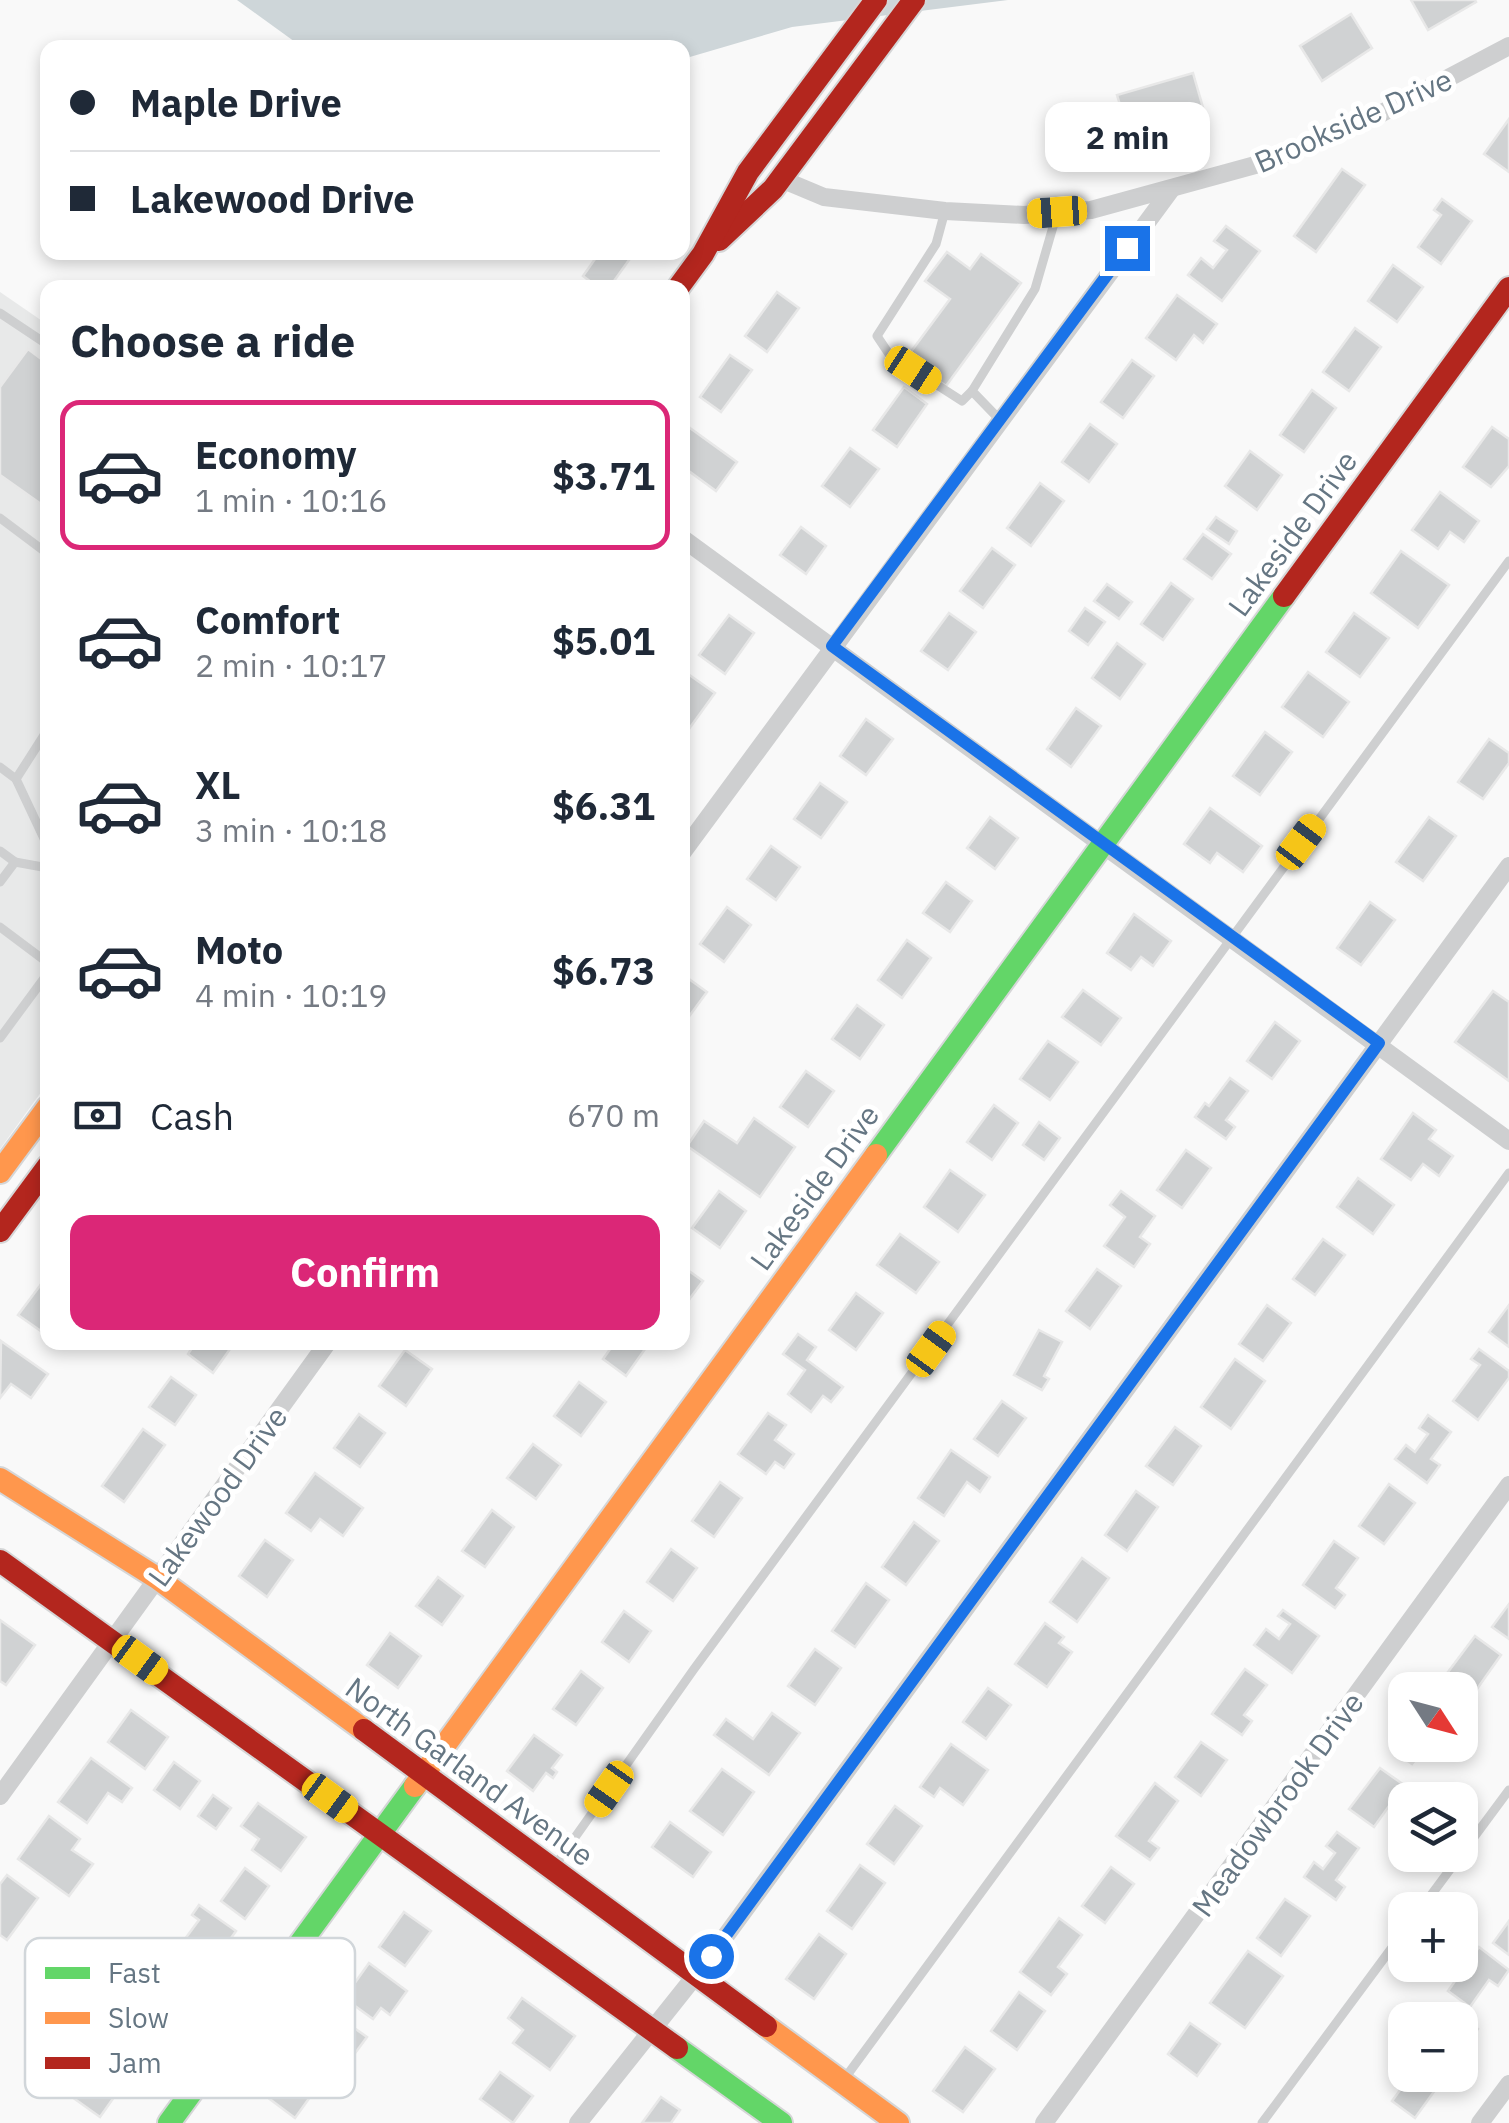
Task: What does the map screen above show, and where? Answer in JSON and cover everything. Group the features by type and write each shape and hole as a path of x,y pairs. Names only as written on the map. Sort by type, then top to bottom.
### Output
{"main road":[{"path":"684,280 703,254 748,172 876,0"},
{"path":"703,254 781,180 914,0"},
{"name":"Lakeside Drive","path":"304,1938 1509,288"},
{"path":"0,1172 40,1119"},
{"path":"0,1231 40,1177"},
{"name":"North Garland Avenue","path":"0,1479 157,1578 888,2119"},
{"path":"0,1560 781,2123"},
{"name":"Lakeside Drive","path":"168,2123 186,2098"}],"street":[{"name":"Brookside Drive","path":"781,180 824,198 945,211 1090,210 1270,161 1380,114 1509,46"},
{"path":"690,842 1170,191"},
{"path":"690,544 1509,1140"},
{"path":"578,2123 696,1975 1509,866"},
{"name":"Lakewood Drive","path":"0,1796 322,1350"},
{"name":"Meadowbrook Drive","path":"1044,2123 1509,1485"},
{"path":"1480,2123 1509,2084"}],"lane":[{"path":"945,211 936,244 876,336 889,354 962,401 1035,289 1057,212"},
{"path":"0,313 40,340"},
{"path":"972,390 1000,420"},
{"path":"0,518 40,548"},
{"path":"552,1869 1509,562"},
{"path":"16,779 40,741"},
{"path":"0,768 16,779 40,831"},
{"path":"0,851 15,862 40,867"},
{"path":"0,882 15,862"},
{"path":"0,927 40,957"},
{"path":"0,1038 40,984"},
{"path":"0,1012 12,1021"},
{"path":"842,2082 1509,1173"},
{"path":"1433,1892 1509,1790"},
{"path":"1262,2123 1388,1953"}],"shaded area":[{"path":"237,0 1008,0 792,27 690,57 690,40 292,40"},
{"path":"0,292 40,320 40,1094 0,1149"}],"building":[{"path":"1411,0 1475,0 1476,2 1428,30"},
{"path":"1351,14 1372,48 1322,81 1300,46"},
{"path":"1193,73 1206,118 1131,140 1117,95"},
{"path":"1509,119 1509,172 1484,154"},
{"path":"1342,169 1365,185 1316,252 1294,236"},
{"path":"1442,199 1472,221 1441,264 1418,247 1441,215 1434,210"},
{"path":"1226,226 1260,251 1222,301 1188,275 1201,258 1213,268 1227,250 1214,241"},
{"path":"947,252 970,269 981,254 1021,283 946,386 907,357 950,299 925,281"},
{"path":"594,260 629,260 615,280 588,280 583,276"},
{"path":"1393,265 1423,287 1397,322 1368,301"},
{"path":"777,292 799,308 767,352 745,336"},
{"path":"1177,295 1217,324 1203,343 1194,335 1176,360 1146,338"},
{"path":"1355,328 1381,347 1349,391 1323,372"},
{"path":"28,349 40,358 40,503 0,475 0,387"},
{"path":"730,355 752,370 721,412 700,397"},
{"path":"1132,360 1154,376 1123,418 1101,402"},
{"path":"904,387 927,404 897,447 873,430"},
{"path":"1312,390 1336,408 1304,452 1280,435"},
{"path":"1090,424 1117,444 1089,482 1062,462"},
{"path":"1492,427 1509,439 1509,466 1491,487 1463,467"},
{"path":"690,428 737,462 716,491 690,472"},
{"path":"850,448 879,469 850,507 822,486"},
{"path":"1250,451 1282,475 1257,510 1225,486"},
{"path":"1040,483 1064,501 1031,546 1007,528"},
{"path":"1440,492 1479,521 1464,542 1450,532 1438,549 1412,530"},
{"path":"1216,517 1237,531 1229,544 1207,529"},
{"path":"801,527 826,546 806,574 780,555"},
{"path":"1203,534 1231,554 1212,579 1184,559"},
{"path":"992,548 1015,565 983,608 960,591"},
{"path":"1401,551 1449,585 1418,628 1371,593"},
{"path":"1171,583 1193,599 1163,640 1141,624"},
{"path":"1107,584 1132,602 1119,619 1094,601"},
{"path":"1085,608 1105,622 1088,645 1069,631"},
{"path":"949,613 976,632 948,670 921,651"},
{"path":"1354,613 1389,638 1360,677 1326,652"},
{"path":"729,615 754,633 725,674 699,655"},
{"path":"1117,643 1145,664 1120,699 1092,678"},
{"path":"1308,672 1349,702 1323,737 1282,707"},
{"path":"690,675 715,693 690,727"},
{"path":"1076,708 1101,726 1071,767 1047,749"},
{"path":"866,719 893,739 866,775 840,756"},
{"path":"1265,732 1292,752 1260,795 1233,776"},
{"path":"1489,739 1509,753 1509,763 1483,799 1458,782"},
{"path":"820,783 847,802 821,838 794,819"},
{"path":"1210,808 1262,846 1243,872 1217,853 1210,863 1184,844"},
{"path":"990,817 1018,838 995,869 967,848"},
{"path":"1429,817 1456,836 1423,881 1396,862"},
{"path":"771,846 800,867 776,900 747,879"},
{"path":"946,882 972,901 950,932 923,913"},
{"path":"1370,902 1395,920 1361,965 1337,948"},
{"path":"727,907 751,925 724,962 700,944"},
{"path":"1134,914 1171,941 1153,966 1141,957 1131,970 1107,953"},
{"path":"907,940 931,958 902,998 878,980"},
{"path":"690,980 707,992 690,1015"},
{"path":"1083,990 1121,1018 1101,1045 1062,1017"},
{"path":"1493,991 1509,1002 1509,1081 1455,1042"},
{"path":"857,1005 884,1025 860,1059 832,1039"},
{"path":"1275,1022 1300,1041 1272,1079 1247,1061"},
{"path":"1048,1041 1078,1062 1050,1100 1020,1079"},
{"path":"806,1071 834,1091 808,1127 780,1107"},
{"path":"1230,1078 1248,1091 1226,1120 1235,1127 1226,1139 1195,1117 1205,1103 1209,1106"},
{"path":"994,1105 1018,1123 992,1160 967,1142"},
{"path":"1413,1113 1436,1130 1429,1139 1453,1156 1439,1176 1423,1164 1411,1180 1381,1159"},
{"path":"754,1118 795,1147 760,1197 690,1148 704,1121 737,1143"},
{"path":"1039,1122 1060,1138 1044,1160 1023,1145"},
{"path":"1186,1150 1211,1168 1182,1208 1157,1190"},
{"path":"950,1170 985,1195 958,1232 924,1207"},
{"path":"1358,1178 1394,1205 1373,1234 1337,1207"},
{"path":"719,1191 746,1211 720,1248 692,1228"},
{"path":"1121,1191 1155,1216 1140,1237 1150,1244 1134,1267 1104,1246 1125,1217 1110,1205"},
{"path":"900,1234 939,1262 916,1293 877,1265"},
{"path":"1323,1239 1345,1255 1315,1295 1293,1279"},
{"path":"1097,1269 1121,1286 1090,1329 1066,1311"},
{"path":"690,1272 703,1281 690,1298"},
{"path":"40,1286 40,1330 18,1315"},
{"path":"856,1293 883,1313 856,1350 829,1330"},
{"path":"1267,1305 1291,1323 1263,1361 1239,1344"},
{"path":"1509,1305 1509,1347 1489,1332"},
{"path":"1039,1330 1062,1342 1044,1376 1049,1379 1042,1390 1014,1375"},
{"path":"798,1334 816,1347 807,1360 843,1387 831,1402 823,1396 811,1412 788,1394 805,1370 783,1354"},
{"path":"1,1341 48,1374 31,1398 11,1384 0,1398"},
{"path":"1479,1349 1509,1371 1509,1378 1478,1420 1453,1401 1480,1365 1471,1359"},
{"path":"191,1350 229,1350 213,1373 188,1354"},
{"path":"405,1350 432,1369 406,1406 379,1386"},
{"path":"609,1350 644,1350 626,1376 603,1359"},
{"path":"1235,1359 1265,1381 1231,1429 1201,1407"},
{"path":"171,1377 196,1395 175,1425 149,1407"},
{"path":"579,1382 606,1402 581,1436 554,1416"},
{"path":"1002,1401 1026,1418 998,1456 974,1439"},
{"path":"768,1413 786,1425 775,1440 794,1454 784,1468 775,1462 766,1474 738,1454"},
{"path":"359,1414 385,1433 360,1467 334,1448"},
{"path":"1428,1415 1451,1432 1431,1459 1440,1465 1427,1483 1395,1459 1406,1445 1415,1452 1428,1434 1419,1428"},
{"path":"1175,1427 1201,1446 1173,1485 1146,1466"},
{"path":"143,1429 165,1445 124,1502 102,1486"},
{"path":"533,1444 561,1465 536,1499 507,1478"},
{"path":"951,1450 990,1477 980,1492 967,1482 944,1516 918,1498"},
{"path":"315,1473 363,1508 343,1536 320,1519 311,1531 286,1513"},
{"path":"720,1482 742,1498 714,1537 692,1521"},
{"path":"1389,1484 1415,1503 1384,1544 1359,1526"},
{"path":"1136,1491 1158,1507 1127,1551 1105,1535"},
{"path":"492,1510 514,1527 485,1567 462,1551"},
{"path":"914,1522 939,1541 906,1585 882,1567"},
{"path":"265,1540 293,1560 267,1597 239,1576"},
{"path":"1334,1541 1358,1558 1336,1588 1345,1595 1335,1608 1303,1585"},
{"path":"671,1549 697,1568 673,1601 647,1582"},
{"path":"1082,1558 1109,1578 1077,1622 1050,1602"},
{"path":"438,1577 463,1596 442,1625 416,1606"},
{"path":"866,1583 889,1600 855,1647 832,1631"},
{"path":"1509,1604 1509,1639 1492,1627"},
{"path":"1283,1610 1319,1636 1292,1673 1254,1645 1266,1629 1279,1639 1290,1624 1278,1616"},
{"path":"624,1611 651,1631 629,1662 602,1642"},
{"path":"0,1620 35,1645 6,1685 0,1681"},
{"path":"1045,1623 1064,1637 1059,1643 1072,1652 1047,1687 1015,1664"},
{"path":"390,1633 421,1656 398,1688 367,1665"},
{"path":"1475,1636 1501,1655 1478,1688 1478,1672 1448,1672"},
{"path":"815,1649 841,1668 815,1705 788,1686"},
{"path":"1245,1669 1267,1685 1244,1715 1252,1721 1242,1735 1212,1714"},
{"path":"581,1671 603,1688 576,1725 553,1709"},
{"path":"988,1688 1011,1705 986,1739 963,1722"},
{"path":"131,1710 168,1737 145,1769 108,1742"},
{"path":"772,1713 800,1733 769,1775 714,1735 726,1719 753,1739"},
{"path":"534,1735 562,1755 552,1768 557,1772 553,1778 546,1773 533,1791 507,1771"},
{"path":"1201,1742 1227,1760 1201,1796 1175,1777"},
{"path":"951,1744 988,1770 963,1805 940,1788 934,1797 920,1787"},
{"path":"91,1758 132,1788 122,1802 108,1793 87,1823 58,1802"},
{"path":"174,1762 200,1781 180,1809 154,1790"},
{"path":"1380,1768 1400,1782 1388,1782 1388,1807 1374,1827 1349,1809"},
{"path":"722,1769 754,1792 723,1835 690,1811"},
{"path":"1155,1783 1178,1801 1149,1841 1159,1848 1150,1860 1116,1836"},
{"path":"213,1795 231,1808 216,1829 198,1816"},
{"path":"258,1803 306,1837 281,1871 252,1850 259,1839 241,1826"},
{"path":"895,1806 922,1826 894,1864 867,1844"},
{"path":"49,1816 80,1839 72,1850 93,1864 69,1896 18,1859"},
{"path":"670,1822 711,1852 693,1877 652,1847"},
{"path":"1337,1832 1359,1848 1336,1880 1345,1887 1336,1900 1304,1877 1314,1862 1323,1869 1335,1853 1326,1846"},
{"path":"860,1865 885,1883 852,1929 827,1911"},
{"path":"1111,1867 1134,1884 1105,1923 1082,1906"},
{"path":"245,1868 269,1886 245,1919 221,1901"},
{"path":"7,1875 38,1898 7,1940 0,1935 0,1884"},
{"path":"1285,1899 1310,1916 1281,1956 1257,1938"},
{"path":"199,1905 236,1931 231,1938 186,1938 199,1920 192,1915"},
{"path":"404,1912 431,1931 405,1966 379,1947"},
{"path":"1059,1918 1082,1935 1058,1967 1067,1974 1051,1995 1020,1972"},
{"path":"1509,1921 1509,1955 1493,1943"},
{"path":"819,1934 846,1954 814,1999 786,1979"},
{"path":"1478,1948 1509,1970 1498,1986 1489,1980 1474,2002 1463,2002 1448,1991 1454,1982 1478,1982"},
{"path":"1248,1951 1283,1976 1245,2028 1210,2003"},
{"path":"369,1963 407,1991 390,2015 381,2008 373,2019 355,2006 355,1983"},
{"path":"1019,1992 1045,2011 1017,2050 991,2031"},
{"path":"522,1998 575,2036 550,2070 513,2043 523,2030 508,2018"},
{"path":"1190,2023 1220,2044 1197,2076 1168,2054"},
{"path":"355,2029 367,2037 355,2053"},
{"path":"965,2047 995,2069 963,2112 933,2091"},
{"path":"500,2072 533,2096 513,2123 480,2099"},
{"path":"1399,2092 1434,2092 1415,2118 1392,2101"},
{"path":"661,2097 680,2110 671,2123 642,2123"},
{"path":"73,2098 113,2098 100,2117"},
{"path":"268,2098 309,2098 295,2118"}],"traffic: fast":[{"path":"876,1155 1284,596"},
{"path":"304,1938 415,1786"},
{"path":"677,2048 781,2123"},
{"path":"169,2123 187,2098"}],"traffic: slow":[{"path":"0,1172 40,1118"},
{"path":"415,1786 876,1155"},
{"path":"0,1479 157,1578 364,1730"},
{"path":"766,2026 898,2123"}],"traffic: jam":[{"path":"684,280 703,254 748,172 876,0"},
{"path":"719,240 773,189 914,0"},
{"path":"1284,596 1509,288"},
{"path":"0,1231 40,1177"},
{"path":"0,1561 677,2048"},
{"path":"364,1730 766,2026"}],"route":[{"path":"711,1956 1379,1043 832,646 1127,248"}]}
